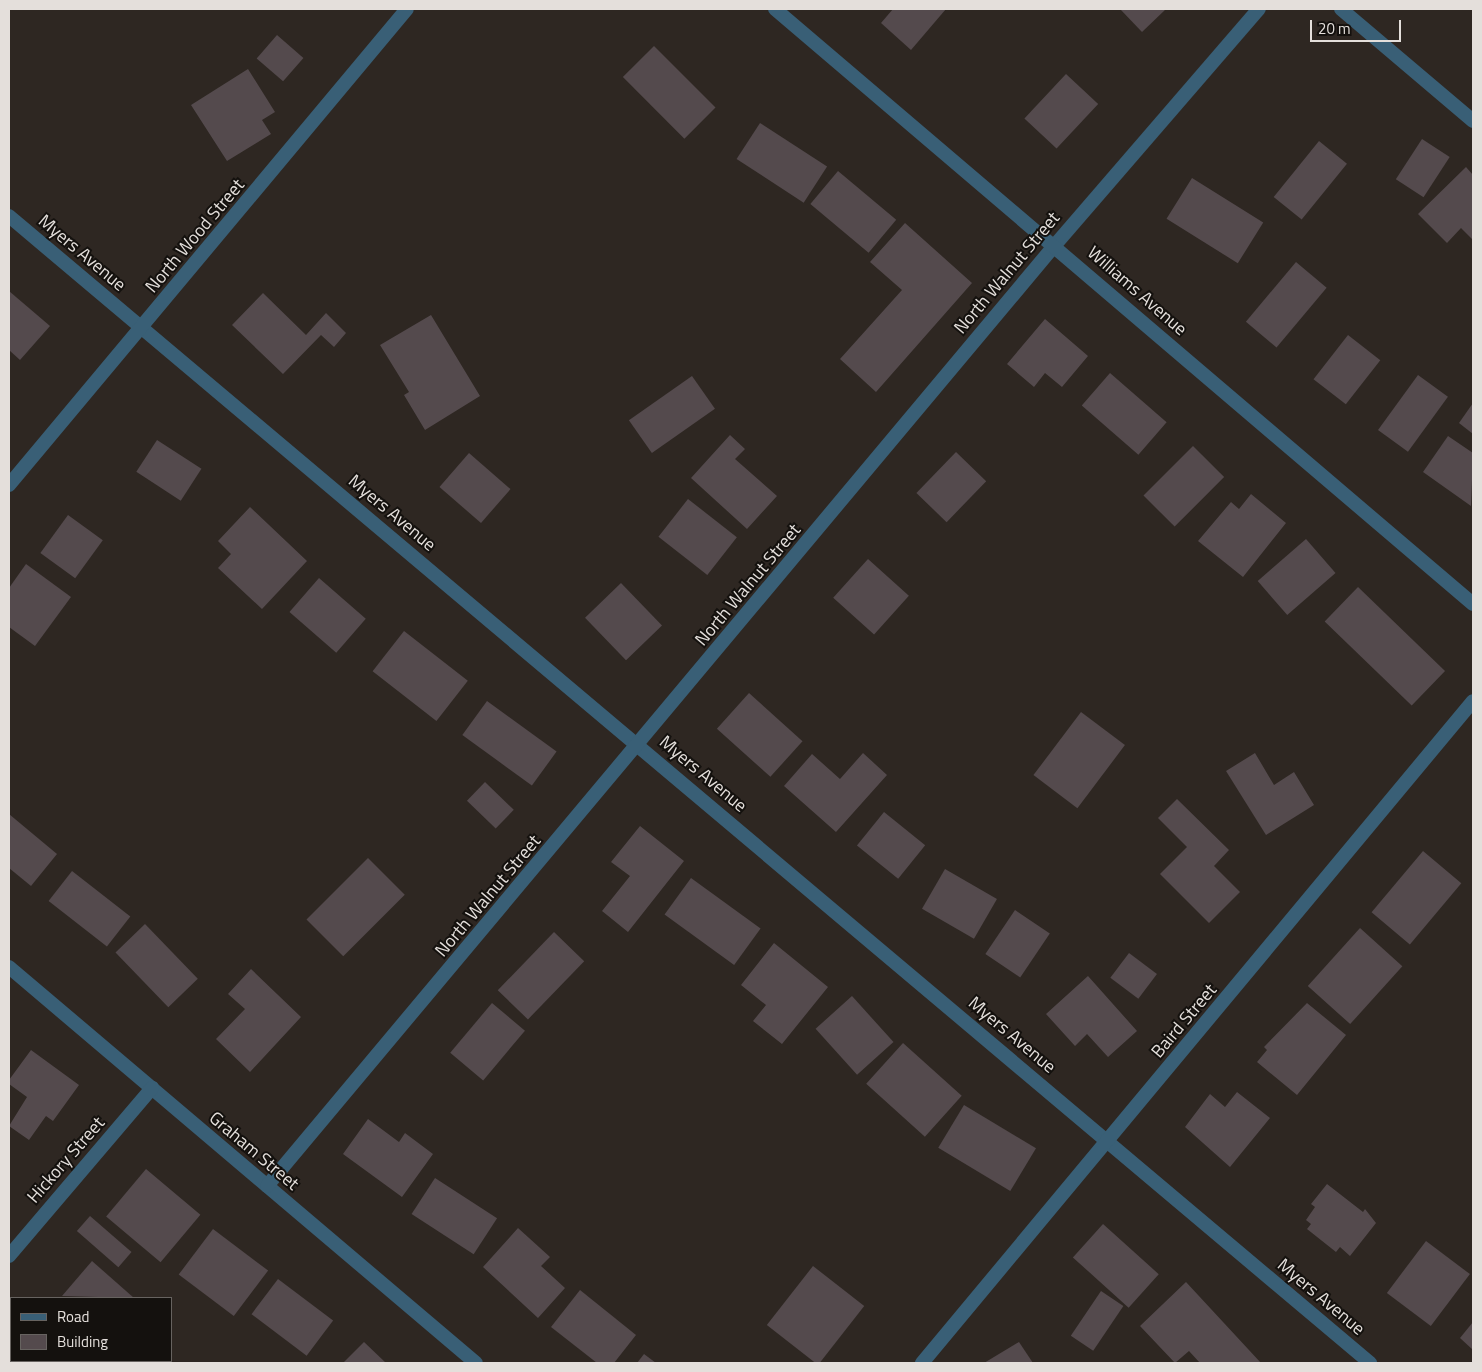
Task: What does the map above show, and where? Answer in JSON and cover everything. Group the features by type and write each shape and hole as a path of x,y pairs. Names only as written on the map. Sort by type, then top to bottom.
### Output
{"street":[{"name":"North Wood Street","path":"9,485 407,9"},
{"name":"Williams Avenue","path":"775,9 1055,244 1473,604"},
{"name":"North Walnut Street","path":"267,1186 640,745 1055,244 1259,9"},
{"path":"1341,9 1473,121"},
{"name":"Myers Avenue","path":"9,216 640,745 1370,1363"},
{"name":"Baird Street","path":"922,1363 1473,702"},
{"name":"Graham Street","path":"9,967 476,1363"},
{"name":"Hickory Street","path":"9,1256 152,1088"}],"building":[{"path":"893,9 946,9 911,50 881,23"},
{"path":"1120,9 1166,9 1142,32"},
{"path":"277,35 303,58 283,81 257,58"},
{"path":"654,46 716,108 684,139 623,77"},
{"path":"248,69 275,112 262,120 271,134 227,161 191,105"},
{"path":"1066,74 1098,104 1057,149 1024,119"},
{"path":"760,123 827,167 804,203 737,159"},
{"path":"1422,139 1450,157 1424,197 1396,179"},
{"path":"1319,141 1347,164 1302,220 1274,197"},
{"path":"1466,167 1473,175 1473,240 1461,228 1447,243 1418,214"},
{"path":"838,171 896,220 869,253 810,204"},
{"path":"1192,178 1263,223 1238,263 1167,219"},
{"path":"905,223 972,283 876,392 840,359 902,290 870,262"},
{"path":"1296,262 1327,288 1277,347 1246,322"},
{"path":"9,291 50,326 20,360 9,350"},
{"path":"263,293 306,335 326,313 346,333 334,347 321,335 283,374 232,325"},
{"path":"431,315 480,396 425,430 404,395 409,392 380,345"},
{"path":"1045,319 1088,356 1062,387 1045,373 1034,387 1007,364"},
{"path":"1348,335 1380,360 1346,404 1314,379"},
{"path":"1110,373 1167,422 1138,455 1082,405"},
{"path":"1418,375 1448,397 1408,452 1378,430"},
{"path":"692,376 715,409 652,453 629,420"},
{"path":"1473,403 1473,434 1459,423"},
{"path":"730,435 745,449 735,459 777,496 747,529 691,478"},
{"path":"1448,436 1473,453 1471,506 1423,472"},
{"path":"157,440 201,469 181,501 136,472"},
{"path":"1193,446 1224,477 1175,527 1144,495"},
{"path":"956,452 986,481 947,522 916,493"},
{"path":"469,453 511,489 481,523 439,487"},
{"path":"1251,494 1286,523 1243,577 1198,541 1231,502 1239,509"},
{"path":"688,499 737,537 707,575 658,537"},
{"path":"250,507 307,561 262,609 218,568 231,554 218,541"},
{"path":"68,515 103,540 75,578 40,553"},
{"path":"1306,539 1336,573 1287,615 1258,581"},
{"path":"868,559 909,596 874,634 833,598"},
{"path":"26,564 71,597 35,646 9,627 9,588"},
{"path":"319,578 366,619 336,653 289,612"},
{"path":"621,583 662,625 626,660 585,618"},
{"path":"1358,587 1445,671 1412,706 1325,622"},
{"path":"404,631 468,681 436,721 373,671"},
{"path":"749,693 803,741 770,777 717,729"},
{"path":"487,701 557,752 532,786 462,735"},
{"path":"1081,712 1125,745 1077,808 1033,775"},
{"path":"863,753 887,775 836,832 784,786 812,754 840,779"},
{"path":"1255,753 1274,785 1294,772 1314,805 1266,835 1226,771"},
{"path":"485,782 514,810 496,828 467,801"},
{"path":"1177,799 1229,850 1214,866 1240,892 1209,923 1160,874 1187,847 1158,818"},
{"path":"884,812 925,845 898,879 857,845"},
{"path":"9,814 57,854 31,886 9,868"},
{"path":"640,826 684,861 628,932 602,911 630,876 611,862"},
{"path":"1423,851 1461,883 1410,944 1372,912"},
{"path":"368,858 405,895 343,956 306,920"},
{"path":"945,869 997,899 974,939 922,909"},
{"path":"72,871 130,917 107,947 49,901"},
{"path":"691,878 761,929 734,965 665,914"},
{"path":"1015,910 1050,933 1020,977 985,954"},
{"path":"145,924 198,979 168,1007 116,952"},
{"path":"1360,928 1402,966 1350,1024 1308,986"},
{"path":"554,932 584,961 528,1019 498,990"},
{"path":"774,943 828,987 782,1044 753,1021 766,1005 741,985"},
{"path":"1129,953 1157,974 1138,999 1110,978"},
{"path":"251,969 301,1017 250,1072 216,1039 245,1009 228,994"},
{"path":"1088,976 1137,1031 1108,1057 1087,1034 1075,1046 1046,1014"},
{"path":"852,996 893,1042 857,1075 816,1029"},
{"path":"492,1003 525,1031 483,1080 450,1053"},
{"path":"1307,1003 1346,1035 1297,1095 1257,1062 1267,1050 1264,1047"},
{"path":"903,1043 962,1096 925,1137 866,1084"},
{"path":"31,1050 79,1085 53,1121 46,1116 29,1140 9,1126 27,1097 9,1084 9,1080"},
{"path":"1237,1092 1270,1118 1230,1167 1185,1127 1210,1094 1225,1107"},
{"path":"964,1105 1036,1148 1010,1191 938,1148"},
{"path":"368,1119 399,1142 405,1133 433,1154 402,1197 343,1154"},
{"path":"146,1169 200,1215 161,1262 106,1216"},
{"path":"435,1178 497,1218 474,1254 412,1214"},
{"path":"1327,1184 1363,1212 1365,1209 1376,1223 1350,1256 1340,1247 1336,1252 1307,1229 1311,1224 1306,1220 1315,1207 1311,1204"},
{"path":"90,1216 132,1252 118,1267 77,1231"},
{"path":"1103,1224 1159,1274 1129,1308 1073,1257"},
{"path":"518,1228 550,1257 541,1266 565,1288 538,1318 483,1267"},
{"path":"213,1229 268,1271 234,1316 179,1275"},
{"path":"1426,1241 1470,1274 1431,1326 1387,1293"},
{"path":"92,1261 133,1297 98,1297 62,1296"},
{"path":"813,1266 864,1306 820,1363 815,1363 767,1325"},
{"path":"278,1279 333,1321 307,1356 252,1314"},
{"path":"1186,1282 1261,1363 1200,1363 1189,1351 1175,1363 1140,1326"},
{"path":"580,1290 636,1335 614,1363 597,1363 551,1327"},
{"path":"1101,1291 1123,1306 1093,1351 1071,1336"},
{"path":"1473,1322 1473,1350 1460,1338"},
{"path":"364,1342 386,1363 343,1363"},
{"path":"1019,1342 1033,1363 984,1363"},
{"path":"644,1354 656,1363 637,1363"},
{"path":"13,1362 94,1362 94,1363"}]}
